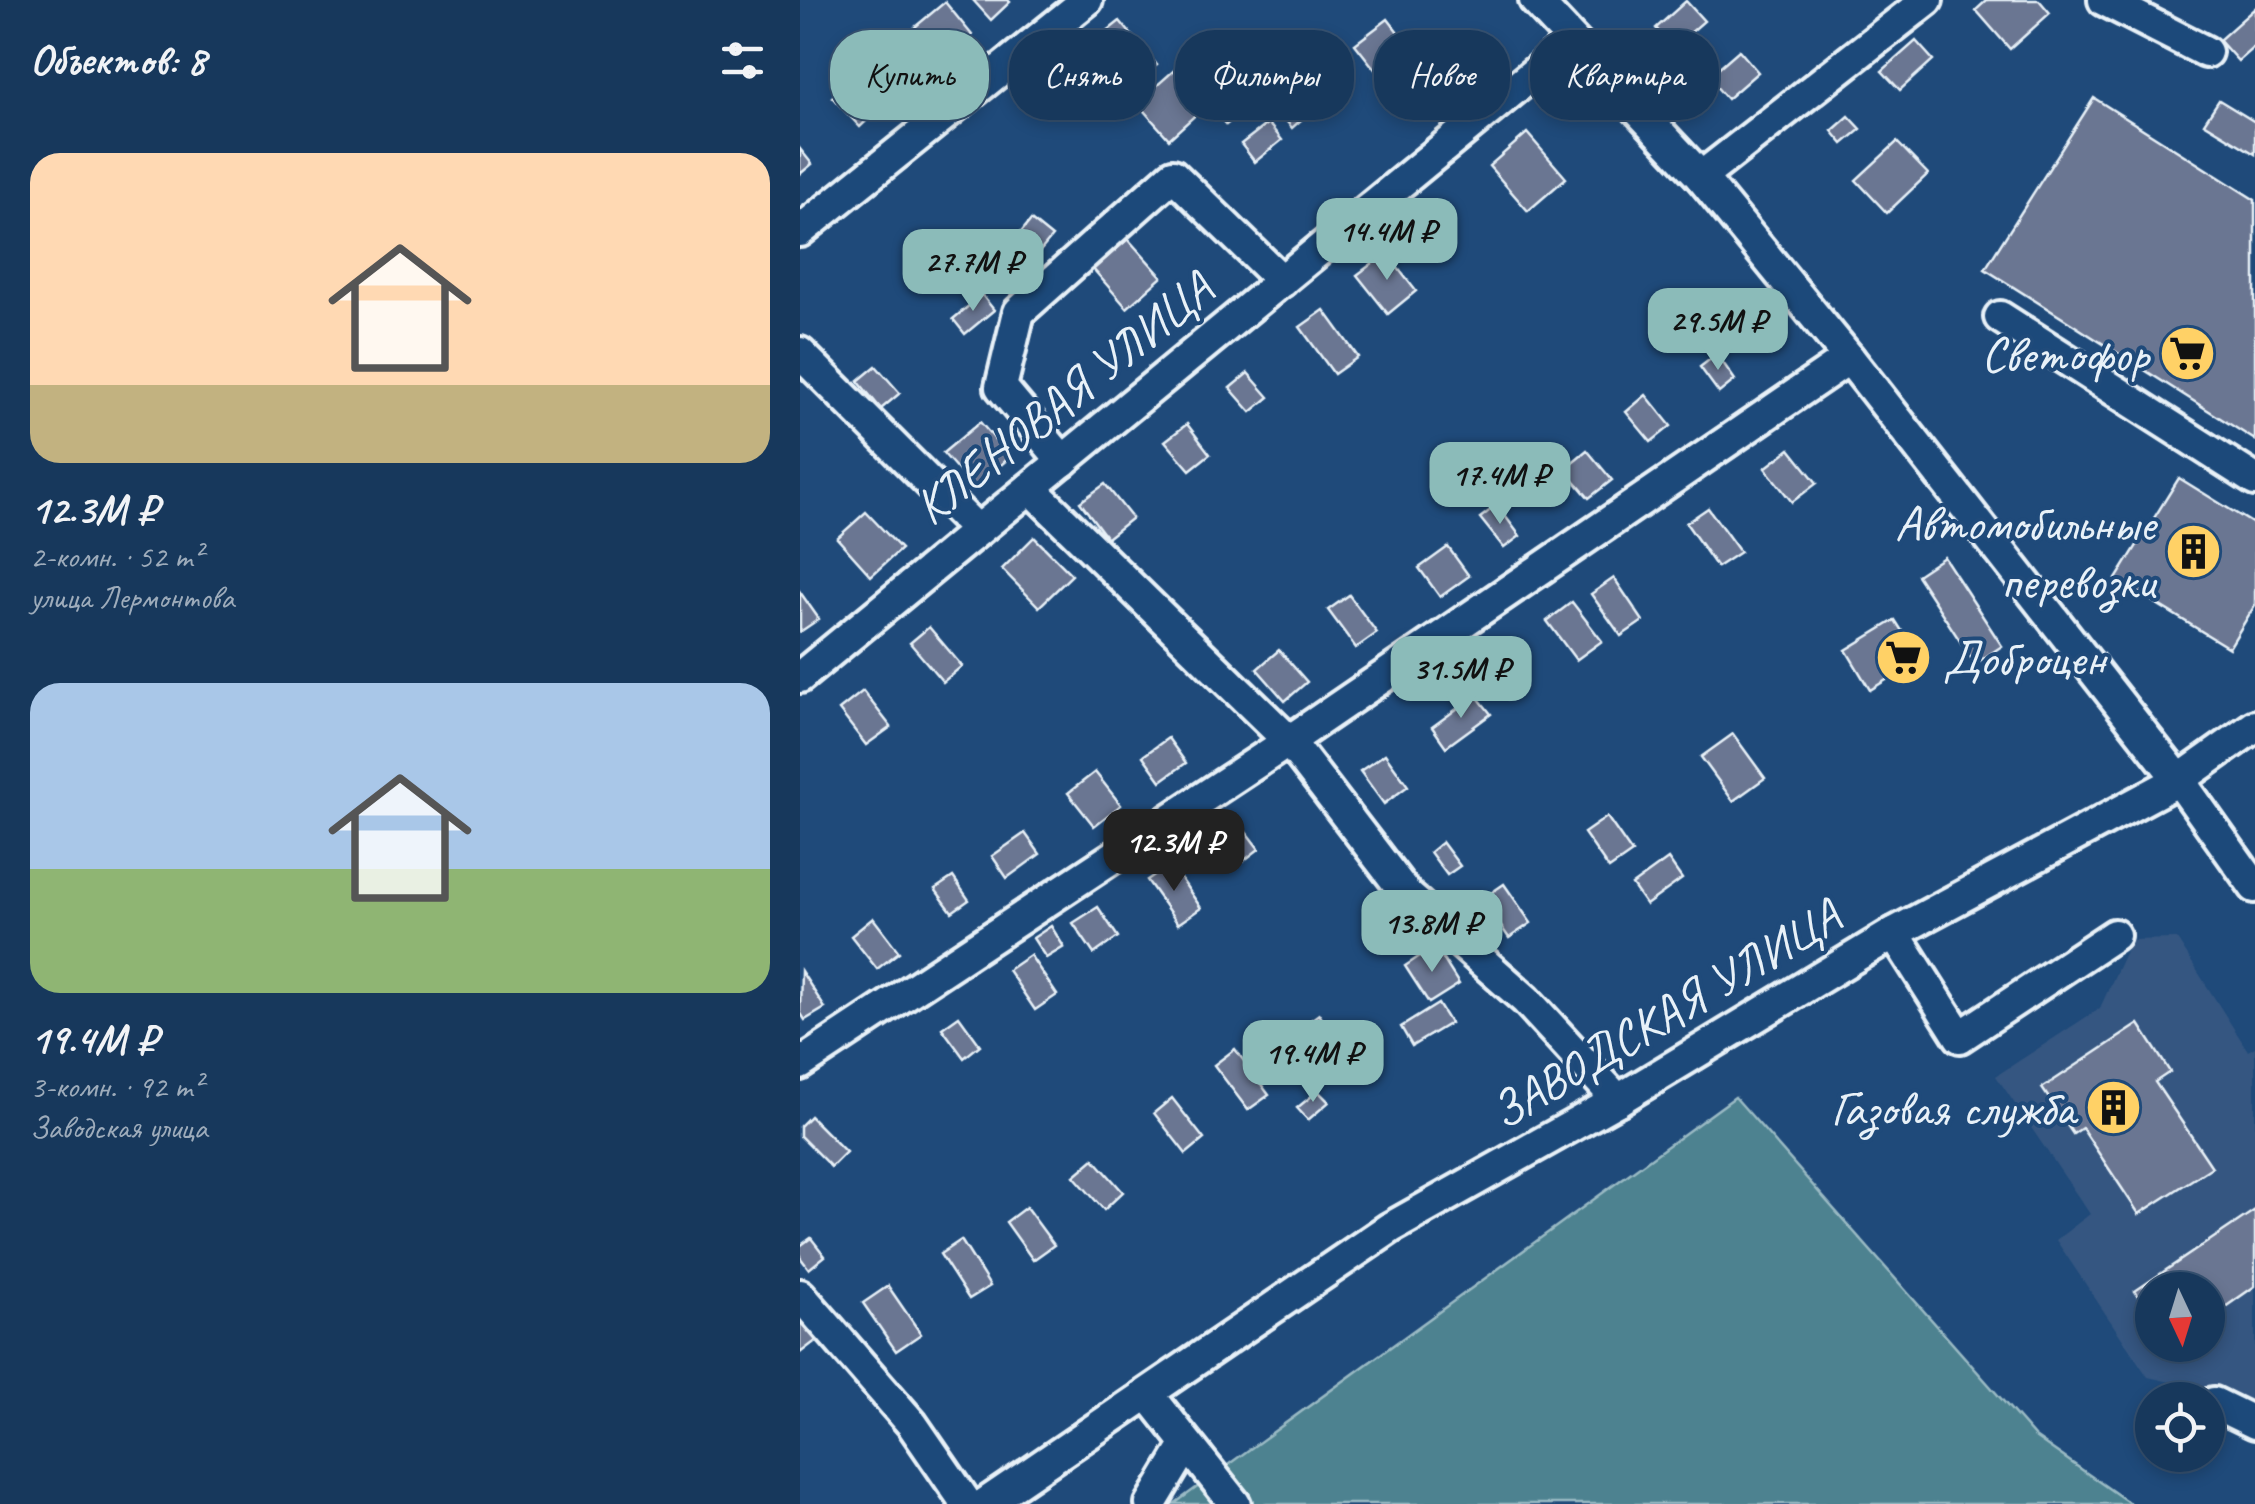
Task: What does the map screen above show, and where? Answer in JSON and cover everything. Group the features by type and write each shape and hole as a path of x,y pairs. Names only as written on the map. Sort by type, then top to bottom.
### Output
{"street":[{"path":"800,231 1087,0"},
{"path":"1534,0 1563,30"},
{"path":"1701,176 1927,0"},
{"path":"2104,0 2206,52"},
{"name":"КЛЕНОВАЯ УЛИЦА","path":"800,677 1530,76"},
{"path":"1648,120 1701,176 1849,358 2179,780 2255,887"},
{"path":"1063,461 1002,387 1019,312 1173,176 1282,281"},
{"path":"2000,317 2255,480"},
{"path":"800,353 976,529"},
{"path":"800,1064 1289,741 1849,358"},
{"path":"1030,488 1289,741 1407,895 1526,1000 1618,1100"},
{"name":"ЗАВОДСКАЯ УЛИЦА","path":"986,1504 1390,1228 1618,1100 1894,933 2179,780 2255,726"},
{"path":"1894,933 1960,1037 2114,936"},
{"path":"800,1295 912,1424 967,1504"},
{"path":"1148,1394 1235,1504"},
{"path":"2225,1408 2255,1423"},
{"path":"1151,1504 1186,1444"}],"shaded area":[{"path":"2177,939 2248,1051 2255,1047 2255,1401 2225,1394 2225,1382 2170,1382 2148,1377 2138,1362 2225,1362 2225,1272 2135,1272 2135,1358 2056,1240 2090,1214 1996,1076 2100,1008 2131,940"}],"green space":[{"path":"1735,1097 2035,1437 2131,1504 1174,1504"}],"building":[{"path":"973,0 1008,0 1010,2 991,20"},
{"path":"1987,0 2039,0 2050,13 2010,49 1976,10"},
{"path":"1686,1 1704,21 1694,30 1656,28"},
{"path":"945,2 968,30 917,30 915,27"},
{"path":"2255,8 2255,46 2238,61 2219,40"},
{"path":"1388,19 1396,30 1374,30 1374,68 1355,44"},
{"path":"1120,21 1128,30 1109,30"},
{"path":"1916,41 1933,60 1900,90 1882,71"},
{"path":"1739,50 1758,72 1727,99 1719,90 1719,67"},
{"path":"1175,69 1175,120 1190,120 1169,139 1152,120 1155,87"},
{"name":"Светофор","path":"2094,98 2255,200 2255,440 1985,269"},
{"path":"2219,100 2255,122 2255,154 2204,123"},
{"path":"1849,116 1861,129 1843,144 1832,131"},
{"path":"1285,120 1301,120 1292,128"},
{"path":"1268,123 1282,140 1255,162 1241,144"},
{"path":"1527,133 1566,178 1528,211 1489,166"},
{"path":"1897,142 1928,174 1887,213 1856,180"},
{"path":"800,149 812,164 800,174"},
{"path":"1031,220 1052,237 1031,262 1010,246"},
{"path":"1128,239 1162,277 1127,308 1093,269"},
{"path":"1386,253 1416,291 1388,314 1357,275"},
{"path":"982,295 994,310 965,334 953,319"},
{"path":"1324,310 1358,357 1334,374 1300,327"},
{"path":"1717,354 1735,380 1719,393 1700,367"},
{"path":"876,366 900,393 881,409 858,381"},
{"path":"1248,373 1269,397 1251,412 1230,388"},
{"path":"1646,395 1671,426 1651,442 1626,412"},
{"path":"980,422 1010,457 974,488 943,453"},
{"path":"1187,424 1210,454 1190,470 1165,441"},
{"path":"1790,449 1817,483 1792,502 1765,468"},
{"path":"1587,450 1612,480 1589,498 1564,469"},
{"name":"Автомобильные перевозки","path":"2179,478 2255,525 2255,605 2229,648 2116,579"},
{"path":"1105,484 1132,518 1107,538 1080,502"},
{"path":"1497,505 1520,536 1504,548 1480,518"},
{"path":"1708,508 1740,552 1717,567 1686,523"},
{"path":"866,512 901,549 871,576 837,538"},
{"path":"1034,537 1072,575 1039,607 1002,569"},
{"path":"1448,547 1469,576 1440,597 1419,568"},
{"path":"1944,557 2002,646 1975,664 1917,575"},
{"path":"1614,578 1643,621 1621,636 1591,594"},
{"path":"800,592 819,619 800,632"},
{"path":"1349,595 1377,633 1356,648 1328,610"},
{"path":"1572,602 1602,641 1576,660 1547,621"},
{"path":"1895,620 1920,659 1870,690 1846,650"},
{"path":"929,627 962,666 943,682 910,643"},
{"path":"1279,650 1307,682 1285,701 1257,669"},
{"path":"1499,652 1525,687 1508,699 1483,664"},
{"path":"863,691 891,727 866,745 839,710"},
{"path":"1476,695 1491,714 1446,747 1432,727"},
{"path":"1733,734 1765,778 1733,801 1701,757"},
{"path":"1168,738 1186,763 1161,781 1143,756"},
{"path":"1385,754 1408,786 1384,804 1360,771"},
{"path":"1095,772 1121,805 1094,826 1068,793"},
{"path":"1607,817 1632,853 1609,869 1584,833"},
{"path":"1239,823 1259,849 1242,862 1222,836"},
{"path":"1025,833 1040,854 1007,878 992,856"},
{"path":"1442,842 1460,866 1447,875 1430,852"},
{"path":"1668,859 1682,879 1646,905 1632,885"},
{"path":"1171,864 1201,908 1178,924 1147,880"},
{"path":"953,877 969,900 952,912 935,889"},
{"path":"1504,884 1531,923 1509,938 1482,899"},
{"path":"1098,907 1118,937 1094,954 1073,923"},
{"path":"873,918 899,952 877,969 851,936"},
{"path":"1051,926 1064,947 1046,958 1033,938"},
{"path":"1435,946 1459,984 1429,1003 1405,966"},
{"path":"1030,955 1057,995 1035,1010 1008,970"},
{"path":"801,971 825,1008 805,1020 800,1012"},
{"path":"1438,1004 1450,1023 1412,1046 1401,1027"},
{"path":"1319,1014 1341,1047 1318,1063 1295,1031"},
{"path":"959,1016 980,1045 964,1058 942,1028"},
{"name":"Газовая служба","path":"2139,1024 2170,1072 2155,1082 2212,1167 2139,1214 2082,1128 2073,1134 2042,1088"},
{"path":"1235,1049 1269,1095 1248,1110 1214,1065"},
{"path":"1318,1091 1329,1102 1308,1120 1297,1108"},
{"path":"1172,1098 1204,1139 1186,1154 1154,1113"},
{"path":"810,1116 846,1152 831,1167 800,1136 800,1126"},
{"path":"1094,1159 1123,1192 1104,1210 1074,1176"},
{"path":"1026,1207 1054,1245 1033,1260 1006,1222"},
{"path":"2255,1210 2255,1286 2225,1307 2225,1272 2163,1272"},
{"path":"811,1238 825,1256 809,1269 800,1257 800,1246"},
{"path":"961,1240 990,1286 969,1299 940,1254"},
{"path":"888,1286 921,1334 896,1351 863,1303"},
{"path":"800,1318 817,1340 800,1353"}],"place":[{"name":"Светофор","path":"2188,354"},
{"name":"Автомобильные перевозки","path":"2194,552"},
{"name":"Доброцен","path":"1904,658"},
{"name":"Газовая служба","path":"2114,1108"}]}
